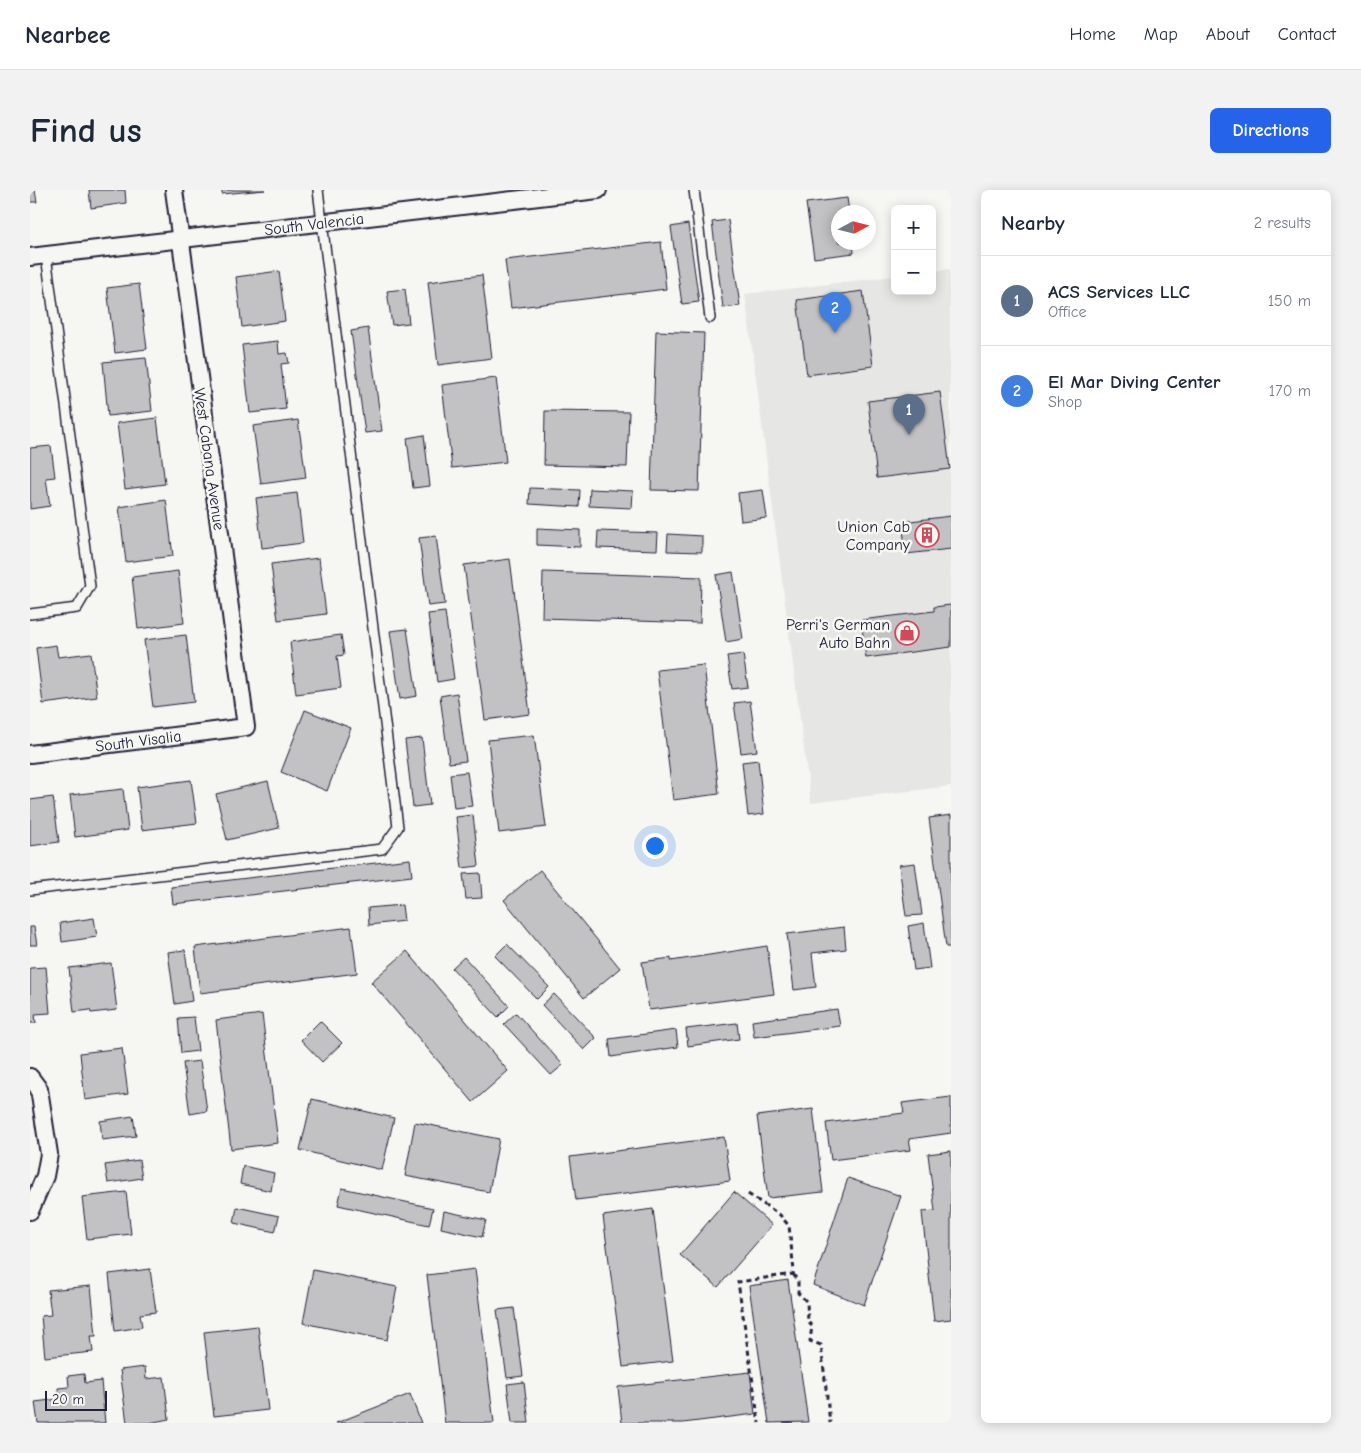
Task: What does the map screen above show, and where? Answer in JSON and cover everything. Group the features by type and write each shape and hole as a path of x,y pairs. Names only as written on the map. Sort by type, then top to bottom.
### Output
{"street":[{"name":"West Cabana Avenue","path":"174,190 246,727"},
{"name":"South Valencia","path":"38,256 598,190"},
{"name":"South Visalia","path":"30,754 246,727"},
{"path":"30,1077 39,1089 49,1154 45,1176 30,1211"}],"lane":[{"path":"30,890 382,849 398,827 318,190"},
{"path":"694,190 710,318"},
{"path":"30,614 77,608 90,586 38,256"}],"path":[{"path":"748,1194 780,1215 789,1226 792,1242 793,1274 798,1281 798,1293 807,1302 808,1322 812,1326 810,1342 821,1345 830,1423"},
{"path":"759,1423 738,1282 793,1274"}],"shaded area":[{"path":"950,269 951,786 811,803 745,294 891,276 891,295 936,295 936,271"}],"building":[{"path":"30,190 35,190 37,202 30,202"},
{"path":"89,190 125,190 126,203 91,208"},
{"path":"222,190 265,190 222,194"},
{"path":"847,198 848,205 831,205 831,250 854,250 854,253 814,258 806,203"},
{"path":"728,220 740,306 723,308 712,222"},
{"path":"688,224 699,302 682,304 671,227"},
{"path":"661,242 666,289 511,308 505,260"},
{"path":"279,271 285,321 242,327 236,277"},
{"path":"482,275 492,358 438,365 428,282"},
{"path":"139,284 147,349 115,353 107,288"},
{"path":"405,289 409,323 392,325 387,291"},
{"path":"863,291 873,366 807,375 797,300"},
{"path":"368,328 382,431 365,433 351,331"},
{"path":"656,331 704,333 699,491 651,490"},
{"path":"278,341 279,354 287,353 289,363 281,364 286,409 250,413 242,345"},
{"path":"146,358 152,411 108,416 103,362"},
{"path":"496,378 506,462 452,468 442,385"},
{"path":"940,392 950,469 877,478 868,401"},
{"path":"545,411 629,412 627,467 544,465"},
{"path":"157,418 165,484 125,489 117,423"},
{"path":"298,420 306,478 261,484 253,426"},
{"path":"424,435 430,486 413,488 407,438"},
{"path":"51,446 55,477 46,478 50,506 30,509 30,448"},
{"path":"530,488 580,490 579,507 529,504"},
{"path":"590,489 633,491 632,508 589,506"},
{"path":"763,490 767,518 741,521 738,493"},
{"path":"297,493 303,543 262,548 256,498"},
{"path":"166,500 173,556 126,562 119,507"},
{"name":"Union Cab Company","path":"951,516 951,549 906,554 902,522"},
{"path":"537,528 580,530 580,547 537,545"},
{"path":"598,531 658,533 657,550 597,548"},
{"path":"668,534 702,536 702,552 667,551"},
{"path":"436,536 445,604 428,606 419,538"},
{"path":"319,558 326,614 278,620 271,564"},
{"path":"510,559 530,714 485,720 464,565"},
{"path":"178,571 184,623 138,629 132,577"},
{"path":"543,572 701,577 700,623 542,618"},
{"path":"733,572 743,639 726,642 716,575"},
{"name":"Perri's German Auto Bahn","path":"951,605 951,647 866,658 861,620 934,611 934,607"},
{"path":"445,612 454,679 437,682 428,614"},
{"path":"407,629 417,696 400,699 390,631"},
{"path":"186,635 194,702 153,707 144,640"},
{"path":"341,635 344,655 337,656 341,688 296,694 290,642"},
{"path":"56,645 58,657 91,653 97,697 43,704 36,648"},
{"path":"743,654 748,687 732,689 727,656"},
{"path":"704,665 719,794 673,800 657,670"},
{"path":"457,693 466,761 449,763 440,696"},
{"path":"750,701 757,751 741,753 734,703"},
{"path":"305,710 351,728 327,791 281,772"},
{"path":"534,735 546,827 499,833 488,740"},
{"path":"422,738 430,805 413,807 405,740"},
{"path":"758,760 764,814 748,816 742,762"},
{"path":"467,772 472,806 454,808 450,774"},
{"path":"191,780 197,823 142,830 137,787"},
{"path":"268,781 279,828 227,840 216,794"},
{"path":"123,789 128,830 75,837 70,795"},
{"path":"53,797 59,842 30,846 30,800"},
{"path":"473,815 479,866 462,868 456,817"},
{"path":"951,815 951,947 946,947 929,818"},
{"path":"410,859 412,876 173,904 171,887"},
{"path":"915,863 922,915 906,916 899,865"},
{"path":"540,870 620,968 584,998 504,900"},
{"path":"480,873 482,898 466,899 463,874"},
{"path":"402,905 404,921 369,925 368,908"},
{"path":"94,918 97,937 62,942 60,923"},
{"path":"924,923 930,968 914,970 908,926"},
{"path":"30,927 34,927 37,945 30,945"},
{"path":"351,927 357,973 200,993 195,947"},
{"path":"844,927 846,949 812,953 816,987 794,990 787,934"},
{"path":"507,944 549,987 537,999 495,956"},
{"path":"767,946 774,994 649,1010 642,962 671,958 671,961"},
{"path":"185,950 192,1001 175,1004 168,952"},
{"path":"407,951 508,1071 473,1102 371,982"},
{"path":"464,957 509,1006 498,1017 452,968"},
{"path":"111,963 117,1010 91,1013 90,1010 74,1012 69,968"},
{"path":"46,967 50,1013 35,1014 36,1023 30,1023 30,968"},
{"path":"554,994 596,1038 584,1050 542,1005"},
{"path":"837,1009 840,1026 754,1037 752,1021"},
{"path":"516,1013 563,1065 551,1075 504,1024"},
{"path":"262,1014 278,1143 231,1149 216,1020"},
{"path":"194,1017 198,1051 181,1053 178,1018"},
{"path":"320,1021 342,1043 322,1062 301,1040"},
{"path":"737,1023 739,1039 688,1046 686,1029"},
{"path":"676,1030 678,1047 611,1057 609,1039"},
{"path":"122,1048 128,1094 85,1100 80,1053"},
{"path":"200,1061 207,1111 190,1114 183,1063"},
{"path":"951,1097 951,1133 909,1139 911,1150 831,1160 826,1123 904,1113 902,1103"},
{"path":"312,1099 394,1118 382,1170 300,1150"},
{"path":"813,1109 823,1192 768,1198 757,1116"},
{"path":"133,1116 136,1136 102,1140 100,1121"},
{"path":"415,1122 499,1139 489,1192 405,1176"},
{"path":"724,1137 730,1181 576,1200 570,1157"},
{"path":"951,1151 951,1319 934,1321 922,1212 935,1211 928,1154"},
{"path":"139,1160 142,1178 108,1183 105,1165"},
{"path":"243,1166 274,1173 271,1191 240,1184"},
{"path":"848,1178 901,1196 864,1305 813,1285"},
{"path":"342,1188 433,1208 429,1225 338,1205"},
{"path":"126,1192 131,1234 87,1239 82,1197"},
{"path":"734,1192 772,1225 718,1287 680,1255"},
{"path":"237,1207 279,1216 275,1232 234,1223"},
{"path":"653,1209 673,1361 623,1367 603,1216"},
{"path":"444,1211 486,1220 482,1237 441,1228"},
{"path":"150,1269 156,1312 140,1314 142,1327 115,1331 109,1274"},
{"path":"475,1269 494,1423 445,1423 427,1275"},
{"path":"313,1270 397,1287 387,1340 303,1323"},
{"path":"788,1280 808,1422 769,1423 749,1286"},
{"path":"91,1286 96,1336 91,1336 93,1352 45,1357 41,1316 51,1315 48,1290"},
{"path":"514,1308 523,1376 507,1378 497,1310"},
{"path":"258,1326 268,1410 214,1416 204,1332"},
{"path":"145,1367 146,1379 164,1377 169,1419 149,1423 127,1423 120,1370"},
{"path":"750,1372 755,1414 683,1423 622,1423 618,1387"},
{"path":"84,1374 85,1383 101,1381 105,1423 38,1423 35,1402 59,1399 58,1388 69,1387 68,1376"},
{"path":"524,1382 529,1423 512,1423 507,1384"},
{"path":"410,1394 421,1423 336,1423"}],"place":[{"name":"El Mar Diving Center","path":"835,333"},
{"name":"ACS Services LLC","path":"909,435"},
{"name":"Union Cab Company","path":"927,535"},
{"name":"Perri's German Auto Bahn","path":"907,633"}]}
